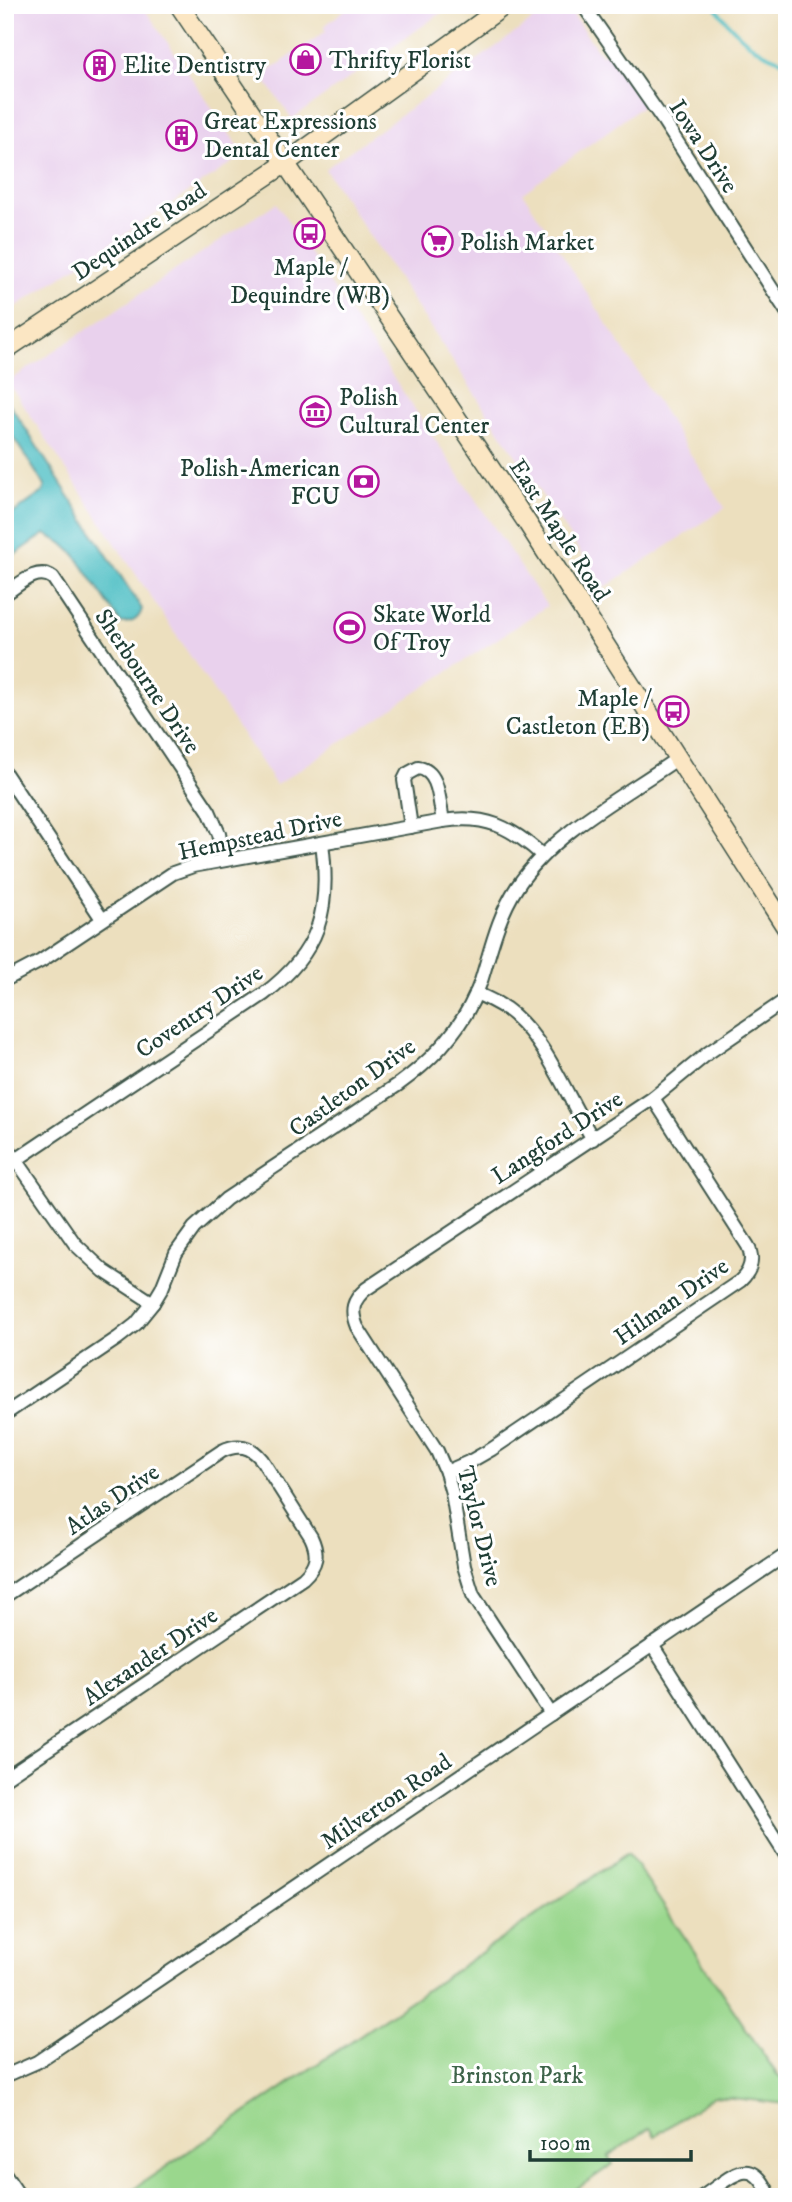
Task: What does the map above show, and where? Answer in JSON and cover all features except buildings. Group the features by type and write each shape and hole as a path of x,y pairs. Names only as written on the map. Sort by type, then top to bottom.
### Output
{"main road":[{"name":"East Maple Road","path":"179,5 528,524 787,929"},
{"name":"Dequindre Road","path":"5,350 286,163 505,5"}],"street":[{"name":"Iowa Drive","path":"583,5 663,120 787,312"},
{"name":"Sherbourne Drive","path":"5,594 38,573 53,578 209,811 219,834 224,860"},
{"name":"Castleton Drive","path":"5,1414 128,1331 153,1303 176,1253 194,1228 226,1199 411,1076 446,1042 461,1022 476,993 507,903 516,887 542,855 560,839 678,758"},
{"path":"411,827 404,780 407,774 418,768 430,773 435,779 443,821"},
{"path":"5,773 102,919"},
{"name":"Hempstead Drive","path":"5,981 41,961 173,873 193,866 467,818 502,826 525,840 542,855"},
{"name":"Coventry Drive","path":"16,1160 264,994 291,971 312,941 322,913 326,880 322,843"},
{"path":"476,993 506,1009 523,1024 554,1068 593,1139"},
{"name":"Langford Drive","path":"352,1310 358,1296 366,1289 653,1098 708,1052 787,999"},
{"name":"Hilman Drive","path":"446,1472 492,1449 740,1282 750,1269 748,1245 653,1098"},
{"path":"5,1144 63,1228 87,1256 104,1271 153,1303"},
{"name":"Taylor Drive","path":"352,1310 357,1327 430,1441 446,1472 464,1566 473,1595 551,1714"},
{"name":"Atlas Drive","path":"5,1596 222,1451 232,1446 245,1447"},
{"name":"Alexander Drive","path":"5,1778 303,1578 315,1563 316,1548 311,1537 262,1460 245,1447"},
{"name":"Milverton Road","path":"5,2076 37,2062 787,1554"},
{"path":"652,1645 787,1857"},
{"path":"702,2197 746,2170 755,2172 760,2177 770,2197"},
{"path":"5,2175 20,2197"}],"shaded area":[{"path":"5,5 142,5 244,155 5,314"},
{"path":"343,5 452,5 292,119 262,76 326,31 323,27 346,9"},
{"path":"554,5 566,5 601,55 608,51 645,104 523,193 725,508 604,588 325,169"},
{"path":"276,203 547,606 276,785 8,382"}],"green space":[{"name":"Brinston Park","path":"628,1853 776,2073 787,2083 787,2104 714,2096 655,2136 650,2128 608,2156 613,2164 565,2197 128,2197 126,2194"}],"water":[{"path":"7,400 142,609 134,620 121,623 75,555 62,543 45,534 5,561 5,519 43,492 45,486 5,425"}],"waterway":[{"path":"714,5 728,24 745,40 765,53 787,62"}],"place":[{"name":"Thrifty Florist","path":"306,60"},
{"name":"Elite Dentistry","path":"100,65"},
{"name":"Great Expressions Dental Center","path":"181,135"},
{"name":"Maple / Dequindre (WB)","path":"310,233"},
{"name":"Polish Market","path":"437,242"},
{"name":"Polish Cultural Center","path":"316,411"},
{"name":"Polish-American FCU","path":"363,482"},
{"name":"Skate World Of Troy","path":"350,628"},
{"name":"Maple / Castleton (EB)","path":"673,712"}]}
